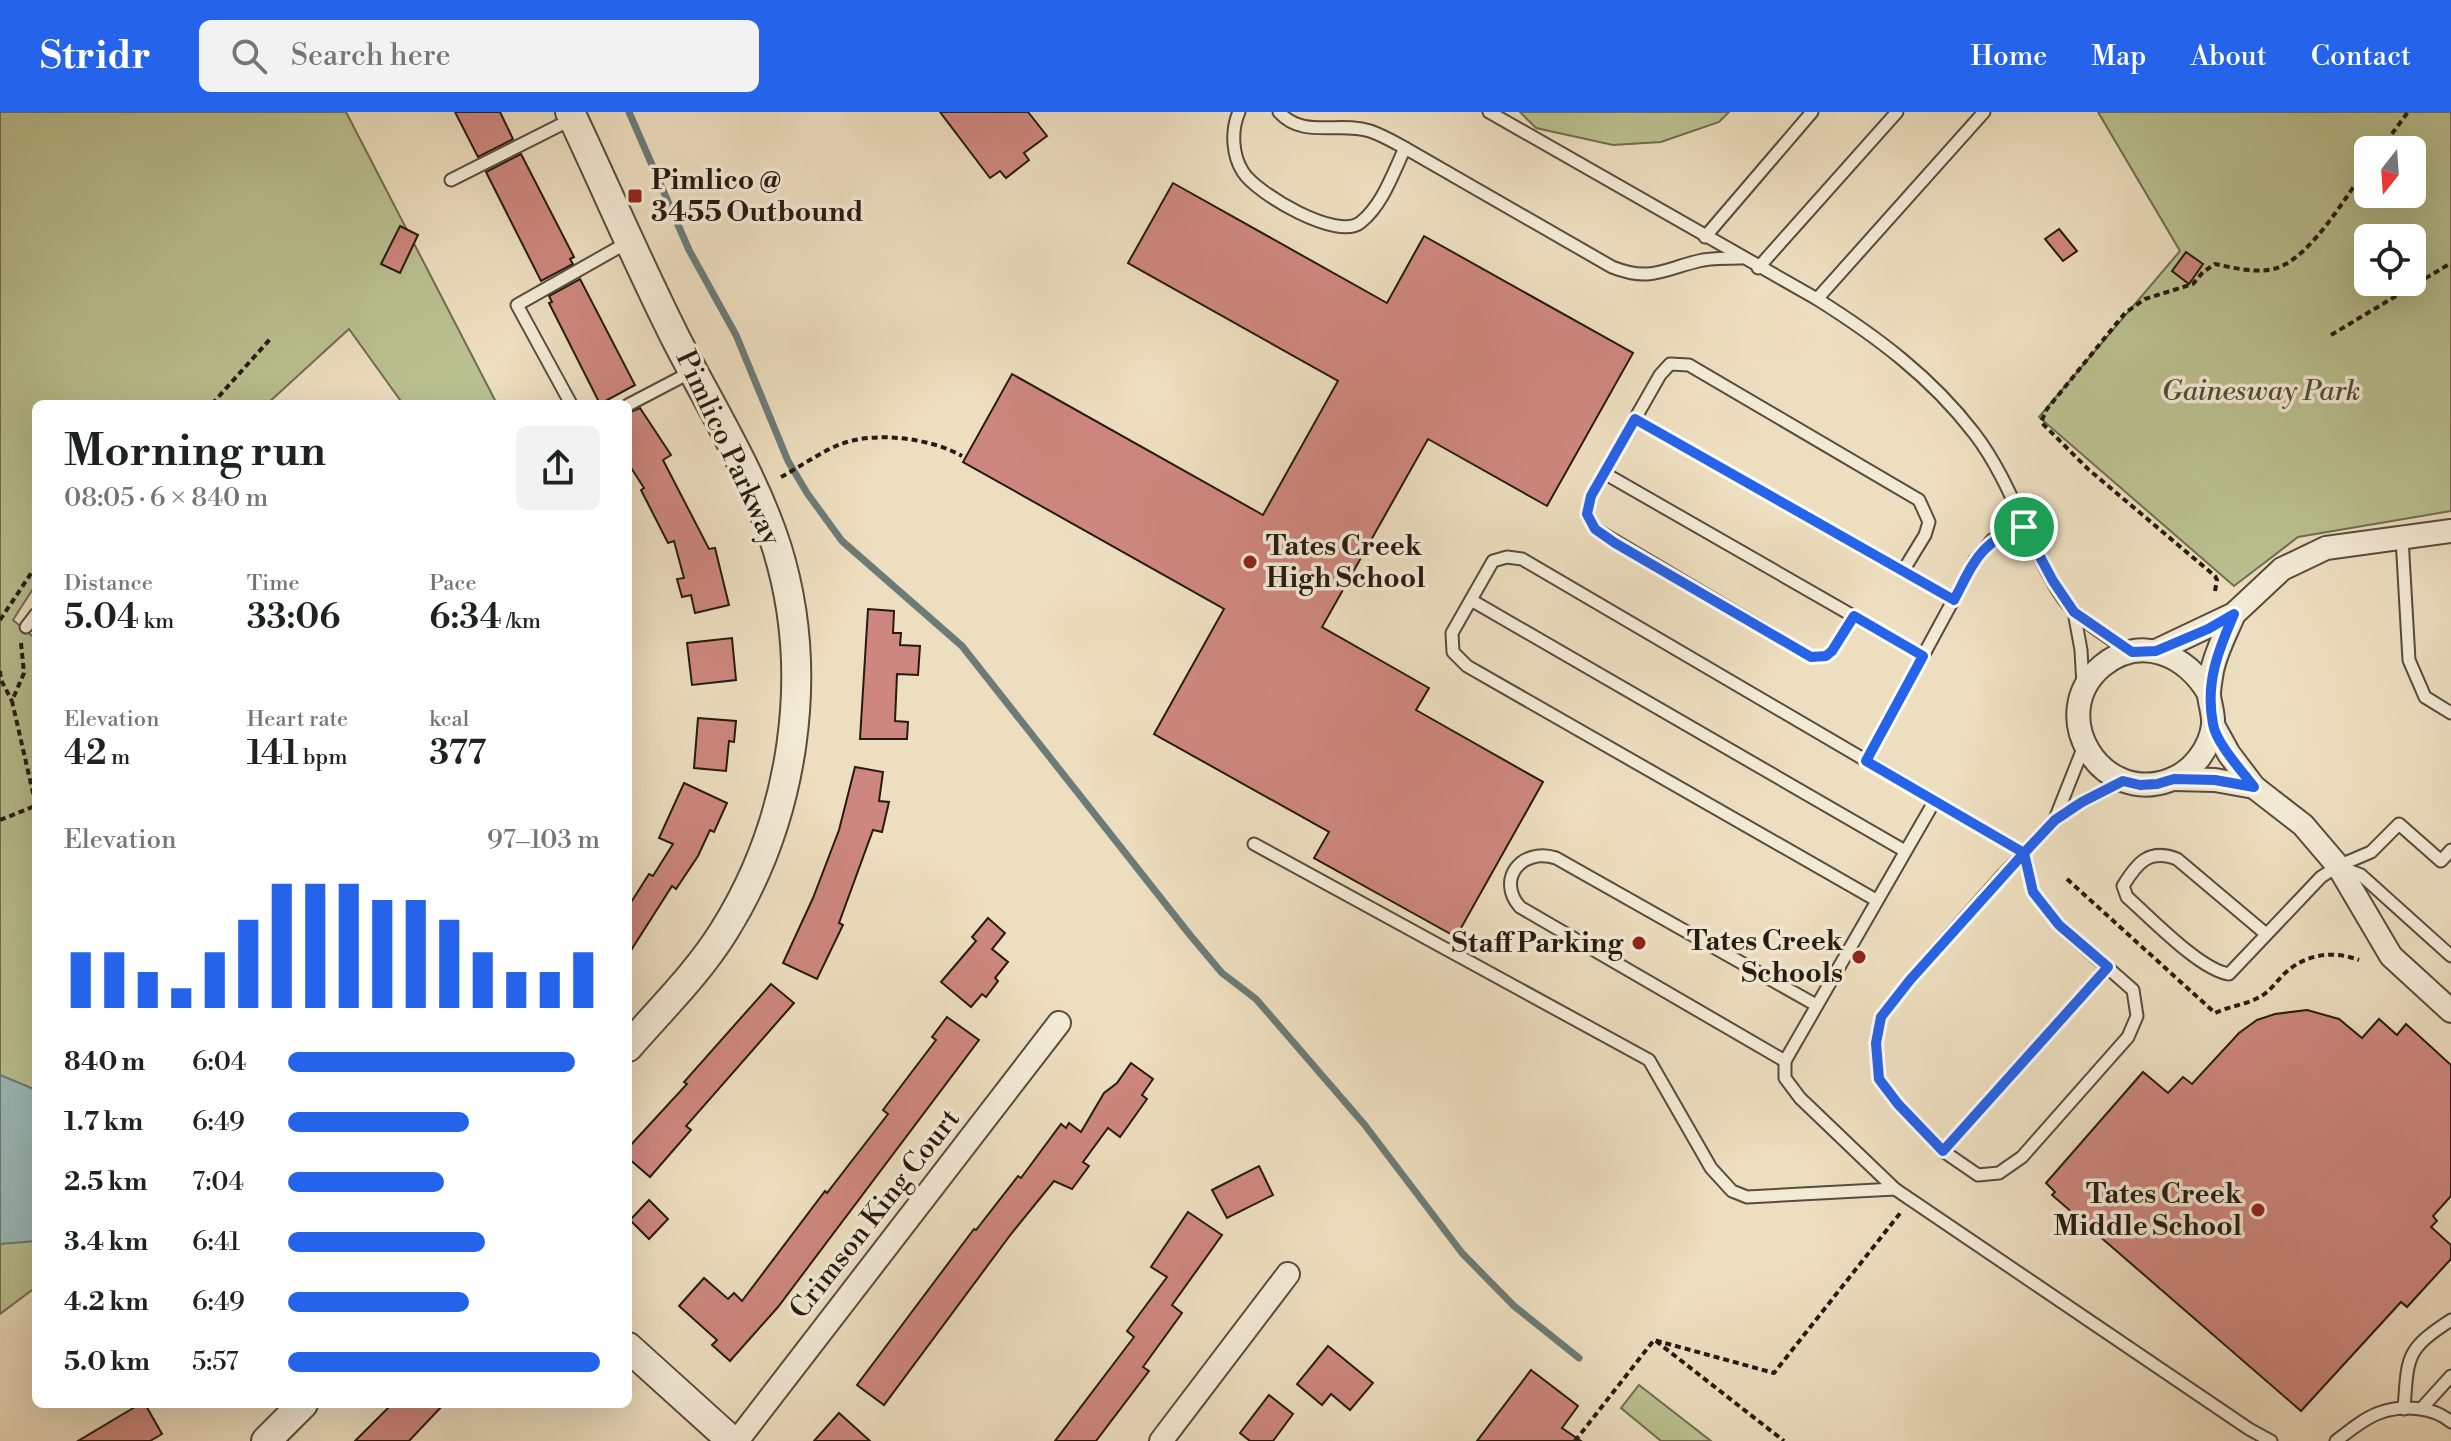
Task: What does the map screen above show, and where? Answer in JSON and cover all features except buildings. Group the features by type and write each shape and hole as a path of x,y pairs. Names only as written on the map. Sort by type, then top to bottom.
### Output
{"street":[{"name":"Pimlico Parkway","path":"571,116 758,500 776,547 793,625 796,702 781,803 745,894 701,965 632,1043"},
{"path":"2156,651 2208,629 2234,614 2282,569 2326,548 2451,531"},
{"path":"2234,614 2216,654 2209,694 2213,725 2229,754 2254,787 2303,825 2338,866 2391,956 2451,1011"},
{"path":"2209,694 2201,679 2173,656 2156,651 2132,652 2103,666 2083,691 2079,728 2084,746 2107,773 2123,781 2149,784 2174,779 2215,780 2254,787"},
{"path":"2174,779 2193,766 2206,747 2213,725"},
{"name":"Crimson King Court","path":"735,1441 1059,1023"},
{"path":"1161,1441 1288,1274"},
{"path":"632,1351 735,1441"},
{"path":"266,1441 299,1408"}],"lane":[{"path":"1239,112 1233,125 1235,152 1243,172 1260,188 1319,223 1335,228 1349,229 1360,223 1380,199 1405,148"},
{"path":"1279,112 1285,119 1306,128 1349,127 1371,131 1612,267 1633,275 1658,274 1704,260 1741,258"},
{"path":"1489,112 1817,299 1864,329 1916,369 1975,434 2005,484 2053,581 2074,612 2132,652"},
{"path":"1705,237 1812,112"},
{"path":"1758,268 1897,112"},
{"path":"1817,299 1984,112"},
{"path":"451,180 571,116"},
{"path":"569,400 517,305 630,241"},
{"path":"1854,616 1832,651 1826,656 1811,657 1595,529 1587,514 1591,496 1660,375 1670,364 1689,365 1919,500 1929,522 1925,535 1903,571"},
{"path":"632,403 694,371"},
{"path":"1635,419 1954,600"},
{"path":"1604,473 1923,656"},
{"path":"1866,761 1975,560 1992,540 2024,527"},
{"path":"2402,538 2409,660 2425,697 2451,713"},
{"path":"1876,900 1467,666 1453,652 1452,633 1493,561 1507,557 1522,559 2024,853 2033,892 2059,925 2133,990 2137,1016 2128,1037 2022,1157 1999,1173 1978,1175 1943,1151 1898,1104 1879,1079 1876,1043 1881,1017 1910,980 2024,853 2055,820 2123,781"},
{"path":"1471,600 1905,851"},
{"path":"2074,612 2081,650 2083,691"},
{"path":"26,627 32,619"},
{"path":"2055,820 2084,746"},
{"path":"1934,802 1785,1061 1785,1078 1800,1098 1895,1189 2271,1441"},
{"path":"2266,934 2177,859 2162,854 2147,857 2123,886 2127,897 2199,961 2219,973 2229,974 2317,881 2338,866 2371,852 2399,824 2441,861 2451,850"},
{"path":"1254,844 1649,1060 1711,1168 1732,1191 1747,1197 1895,1189"},
{"path":"1785,1061 1520,907 1512,898 1510,883 1516,869 1524,858 1540,853 1556,858 1816,1005"},
{"path":"2338,866 2361,875 2451,956"},
{"path":"1943,1151 2108,967"},
{"path":"2404,1409 2408,1361 2413,1349 2426,1336 2451,1320"},
{"path":"2422,1408 2451,1376"},
{"path":"2336,1441 2380,1412 2422,1408 2443,1414 2451,1422"}],"path":[{"path":"2390,136 2408,112"},
{"path":"2215,591 2215,576 2088,469 2041,422 2047,409 2125,313 2145,299 2193,284 2215,264 2240,270 2274,269 2295,260 2354,185"},
{"path":"2331,335 2451,263"},
{"path":"216,400 272,337"},
{"path":"783,476 839,444 860,439 909,441 938,446 962,456"},
{"path":"0,620 32,572"},
{"path":"12,701 24,673 20,647 26,627"},
{"path":"0,671 1,680 12,701 32,792"},
{"path":"0,820 32,807"},
{"path":"1654,1340 1774,1373 1902,1210 1895,1189"},
{"path":"1575,1441 1654,1340"},
{"path":"1654,1340 1784,1441"}],"green space":[{"path":"0,112 346,112 495,400 400,400 349,329 271,400 32,400 32,590 13,620 32,636 32,1290 0,1314"},
{"path":"1520,112 1729,112 1719,122 1661,142 1613,145 1536,128"},
{"name":"Gainesway Park","path":"2098,112 2451,112 2451,511 2298,537 2234,586 2039,417 2180,251"},
{"path":"1639,1385 1711,1441 1661,1441 1621,1408"}],"water":[{"path":"0,1075 32,1088 32,1241 0,1244"}],"waterway":[{"path":"629,112 689,250 736,335 788,461 842,541 962,646 1190,935 1222,973 1256,999 1364,1124 1462,1253 1514,1306 1579,1358"}],"place":[{"name":"Pimlico @ 3455 Outbound","path":"635,196"},
{"name":"Tates Creek High School","path":"1250,562"},
{"name":"Staff Parking","path":"1639,943"},
{"name":"Tates Creek Schools","path":"1859,957"},
{"name":"Tates Creek Middle School","path":"2258,1210"}],"route":[{"path":"2024,527 1992,540 1975,560 1954,600 1635,419 1591,496 1587,514 1595,529 1615,543 1811,657 1826,656 1832,651 1854,616 1923,656 1866,761 2024,853 1910,980 1881,1017 1876,1043 1879,1079 1921,1130 1943,1151 2108,967 2059,925 2033,892 2024,853 2055,820 2123,781 2140,785 2174,779 2215,780 2254,787 2229,754 2213,725 2209,694 2216,654 2234,614 2208,629 2156,651 2132,652 2074,612 2024,527"}]}
